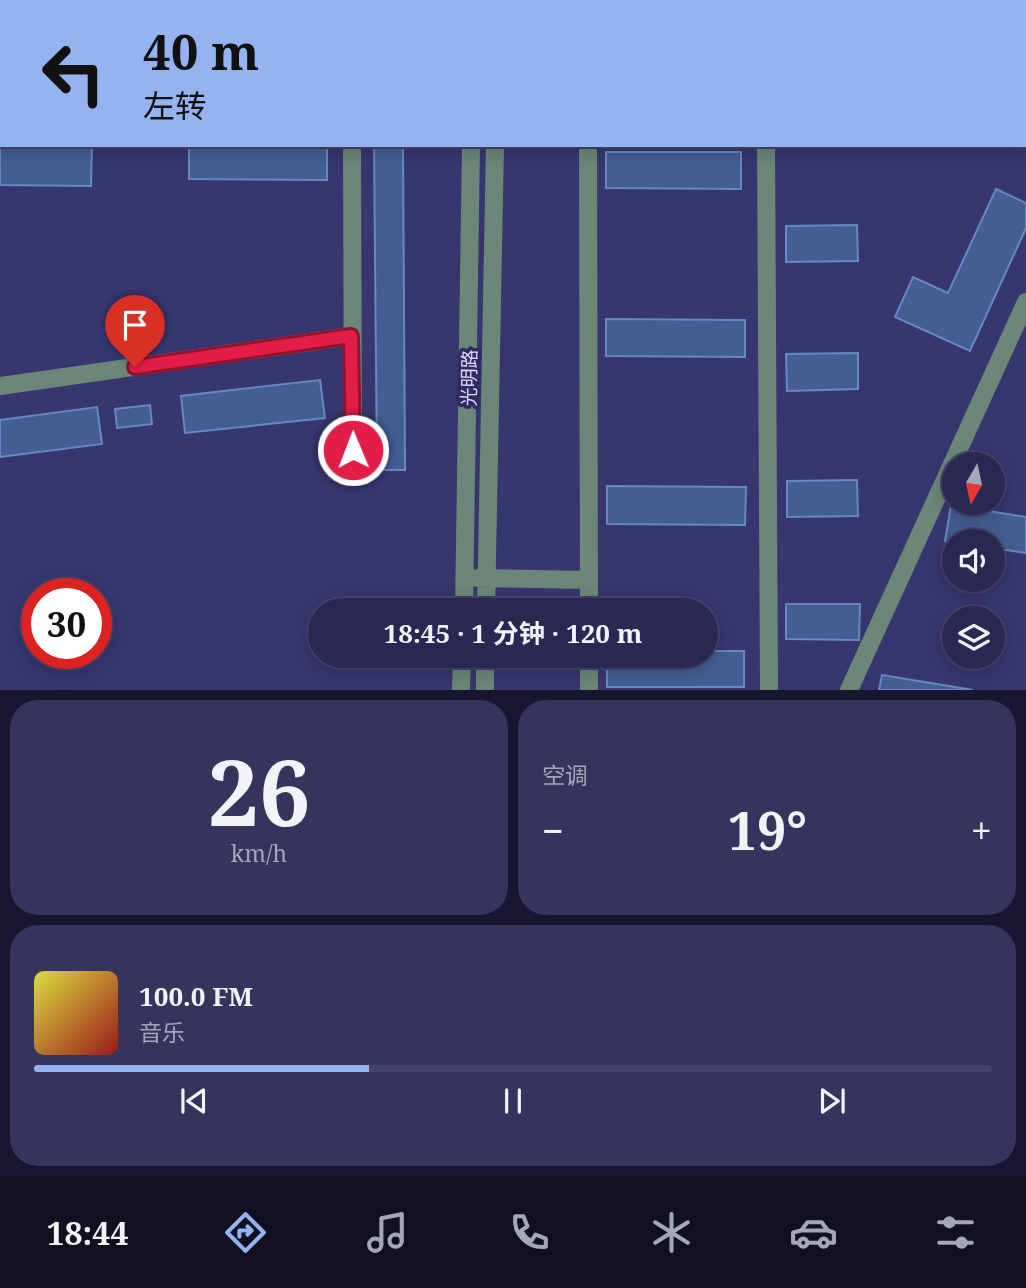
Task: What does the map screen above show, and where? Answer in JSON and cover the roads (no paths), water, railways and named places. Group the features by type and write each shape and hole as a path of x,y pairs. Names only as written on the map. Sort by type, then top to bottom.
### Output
{"street":[{"path":"352,147 353,450"},
{"name":"光明路","path":"464,598 471,147"},
{"name":"光明路","path":"486,598 495,147"},
{"path":"588,147 589,598"},
{"path":"766,147 769,690"},
{"path":"849,690 1026,302"},
{"path":"0,386 351,336"},
{"path":"465,578 589,580"},
{"path":"461,690 462,668"},
{"path":"485,668 485,690"},
{"path":"589,668 589,690"}]}
